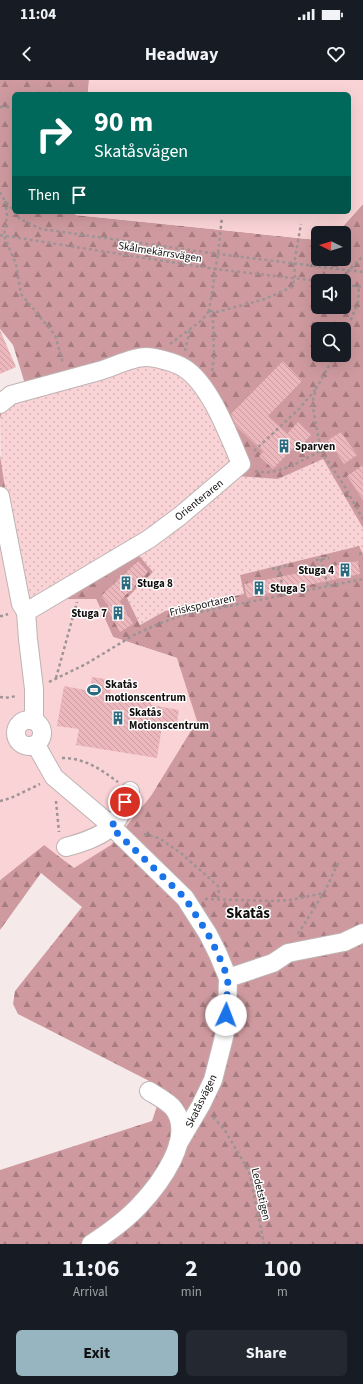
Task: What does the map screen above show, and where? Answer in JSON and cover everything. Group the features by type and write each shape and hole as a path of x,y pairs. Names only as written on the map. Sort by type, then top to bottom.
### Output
{"street":[{"path":"0,404 11,395 148,357 184,367 192,375 205,390 217,409 241,464"},
{"name":"Orienteraren","path":"26,612 155,534 180,516 241,464"},
{"path":"0,496 21,604 26,612 34,689 34,720 21,723 16,730 16,735 20,743 40,751"},
{"name":"Skatåsvägen","path":"40,751 54,777 115,831 185,898 208,934 228,978 224,1037 213,1080 201,1105 178,1144 165,1172 139,1206 128,1217 91,1244"},
{"path":"66,847 115,831 130,792"},
{"path":"228,978 273,963 288,953 344,942 363,933"},
{"name":"Skatåsvägen","path":"149,1092 174,1108 181,1125 181,1134 178,1144"}],"path":[{"path":"0,106 12,108"},
{"path":"0,192 12,210"},
{"path":"5,201 7,215 4,236 16,264 21,294 55,335 67,379"},
{"path":"16,214 20,218 41,229 218,254 363,272"},
{"path":"148,357 158,352 202,320 209,311 222,217"},
{"path":"209,311 217,312 265,299 292,287 295,278 294,264 301,224"},
{"name":"Skålmekärrsvägen","path":"0,235 215,269 311,280"},
{"path":"347,274 348,271 363,256"},
{"path":"351,285 363,286"},
{"path":"350,322 358,302 359,286"},
{"path":"205,390 209,387 214,357 213,320 209,311"},
{"path":"321,451 281,470 267,473 256,472 241,464 298,410 316,389 331,362"},
{"path":"316,389 312,403 321,451 345,487 363,519"},
{"path":"358,510 363,508"},
{"path":"359,554 363,553"},
{"path":"316,560 329,558"},
{"path":"321,559 328,586"},
{"path":"272,569 289,565"},
{"path":"278,568 285,595"},
{"path":"56,678 84,578"},
{"name":"Frisksportaren","path":"34,689 86,664 134,635 180,616 363,579"},
{"path":"40,751 85,761 104,772"},
{"path":"0,801 11,798 54,777"},
{"path":"115,831 140,833 159,838 182,854 219,887 218,899"},
{"path":"288,953 293,941 324,893 339,861"},
{"path":"185,898 273,901 291,900 324,893"},
{"name":"Ledetstigen","path":"212,1116 224,1129 249,1171 264,1244"}],"shaded area":[{"path":"89,80 363,80 363,204 343,226 311,226 311,239 75,215 351,214 351,92 88,92"},
{"path":"158,364 183,376 197,392 218,429 229,458 228,465 175,516 33,598 28,599 9,514 1,466 0,419 3,409 7,405 115,370"},
{"path":"323,459 363,528 363,554 358,546 240,575 244,594 165,611 140,625 127,598 153,572 136,552 235,476 278,479"},
{"name":"Skatås motionscentrum","path":"0,522 16,600 96,599 113,637 177,658 197,721 151,796 111,845 74,868 44,845 0,880"}],"green space":[{"path":"0,80 89,80 88,92 12,92 12,214 76,214 311,239 311,266 351,266 351,226 343,226 363,204 363,528 323,459 278,479 235,476 136,552 153,572 127,598 140,625 165,611 244,594 240,575 359,546 363,554 363,1244 0,1244 0,1170 152,1121 163,1088 18,1014 13,1004 15,991 82,907 41,873 0,930 0,880 44,845 177,658 113,637 96,599 16,600 0,522 0,455 9,514 28,599 49,591 137,543 228,465 229,458 218,429 197,392 183,376 166,366 139,365 11,402 3,409 0,419 0,391 25,384 13,345 0,329"}],"building":[{"path":"0,330 16,367 0,374"},
{"path":"283,361 302,381 268,416 287,434 298,422 311,435 297,450 294,447 273,469 259,456 263,452 236,426 231,414"},
{"path":"341,432 357,455 344,464 328,440"},
{"path":"363,465 363,500 347,476"},
{"name":"Stuga 8","path":"138,561 148,572 120,601 133,624 120,632 107,608 109,606 101,596"},
{"path":"358,561 360,574 247,598 244,584"},
{"name":"Skatås Motionscentrum","path":"92,677 112,680 110,695 151,701 151,705 179,710 176,728 162,726 157,758 76,745 79,729 57,726 64,686 90,691"}],"place":[{"name":"Sparven","path":"284,446"},
{"name":"Stuga 4","path":"345,570"},
{"name":"Stuga 8","path":"126,583"},
{"name":"Stuga 5","path":"259,588"},
{"name":"Stuga 7","path":"118,613"},
{"name":"Skatås motionscentrum","path":"94,690"},
{"name":"Skatås Motionscentrum","path":"118,718"}],"district":[{"name":"Skatås","path":"248,913"}],"route":[{"path":"125,802 121,813 111,827 185,898 197,915 218,954 228,978 226,1015"}]}
